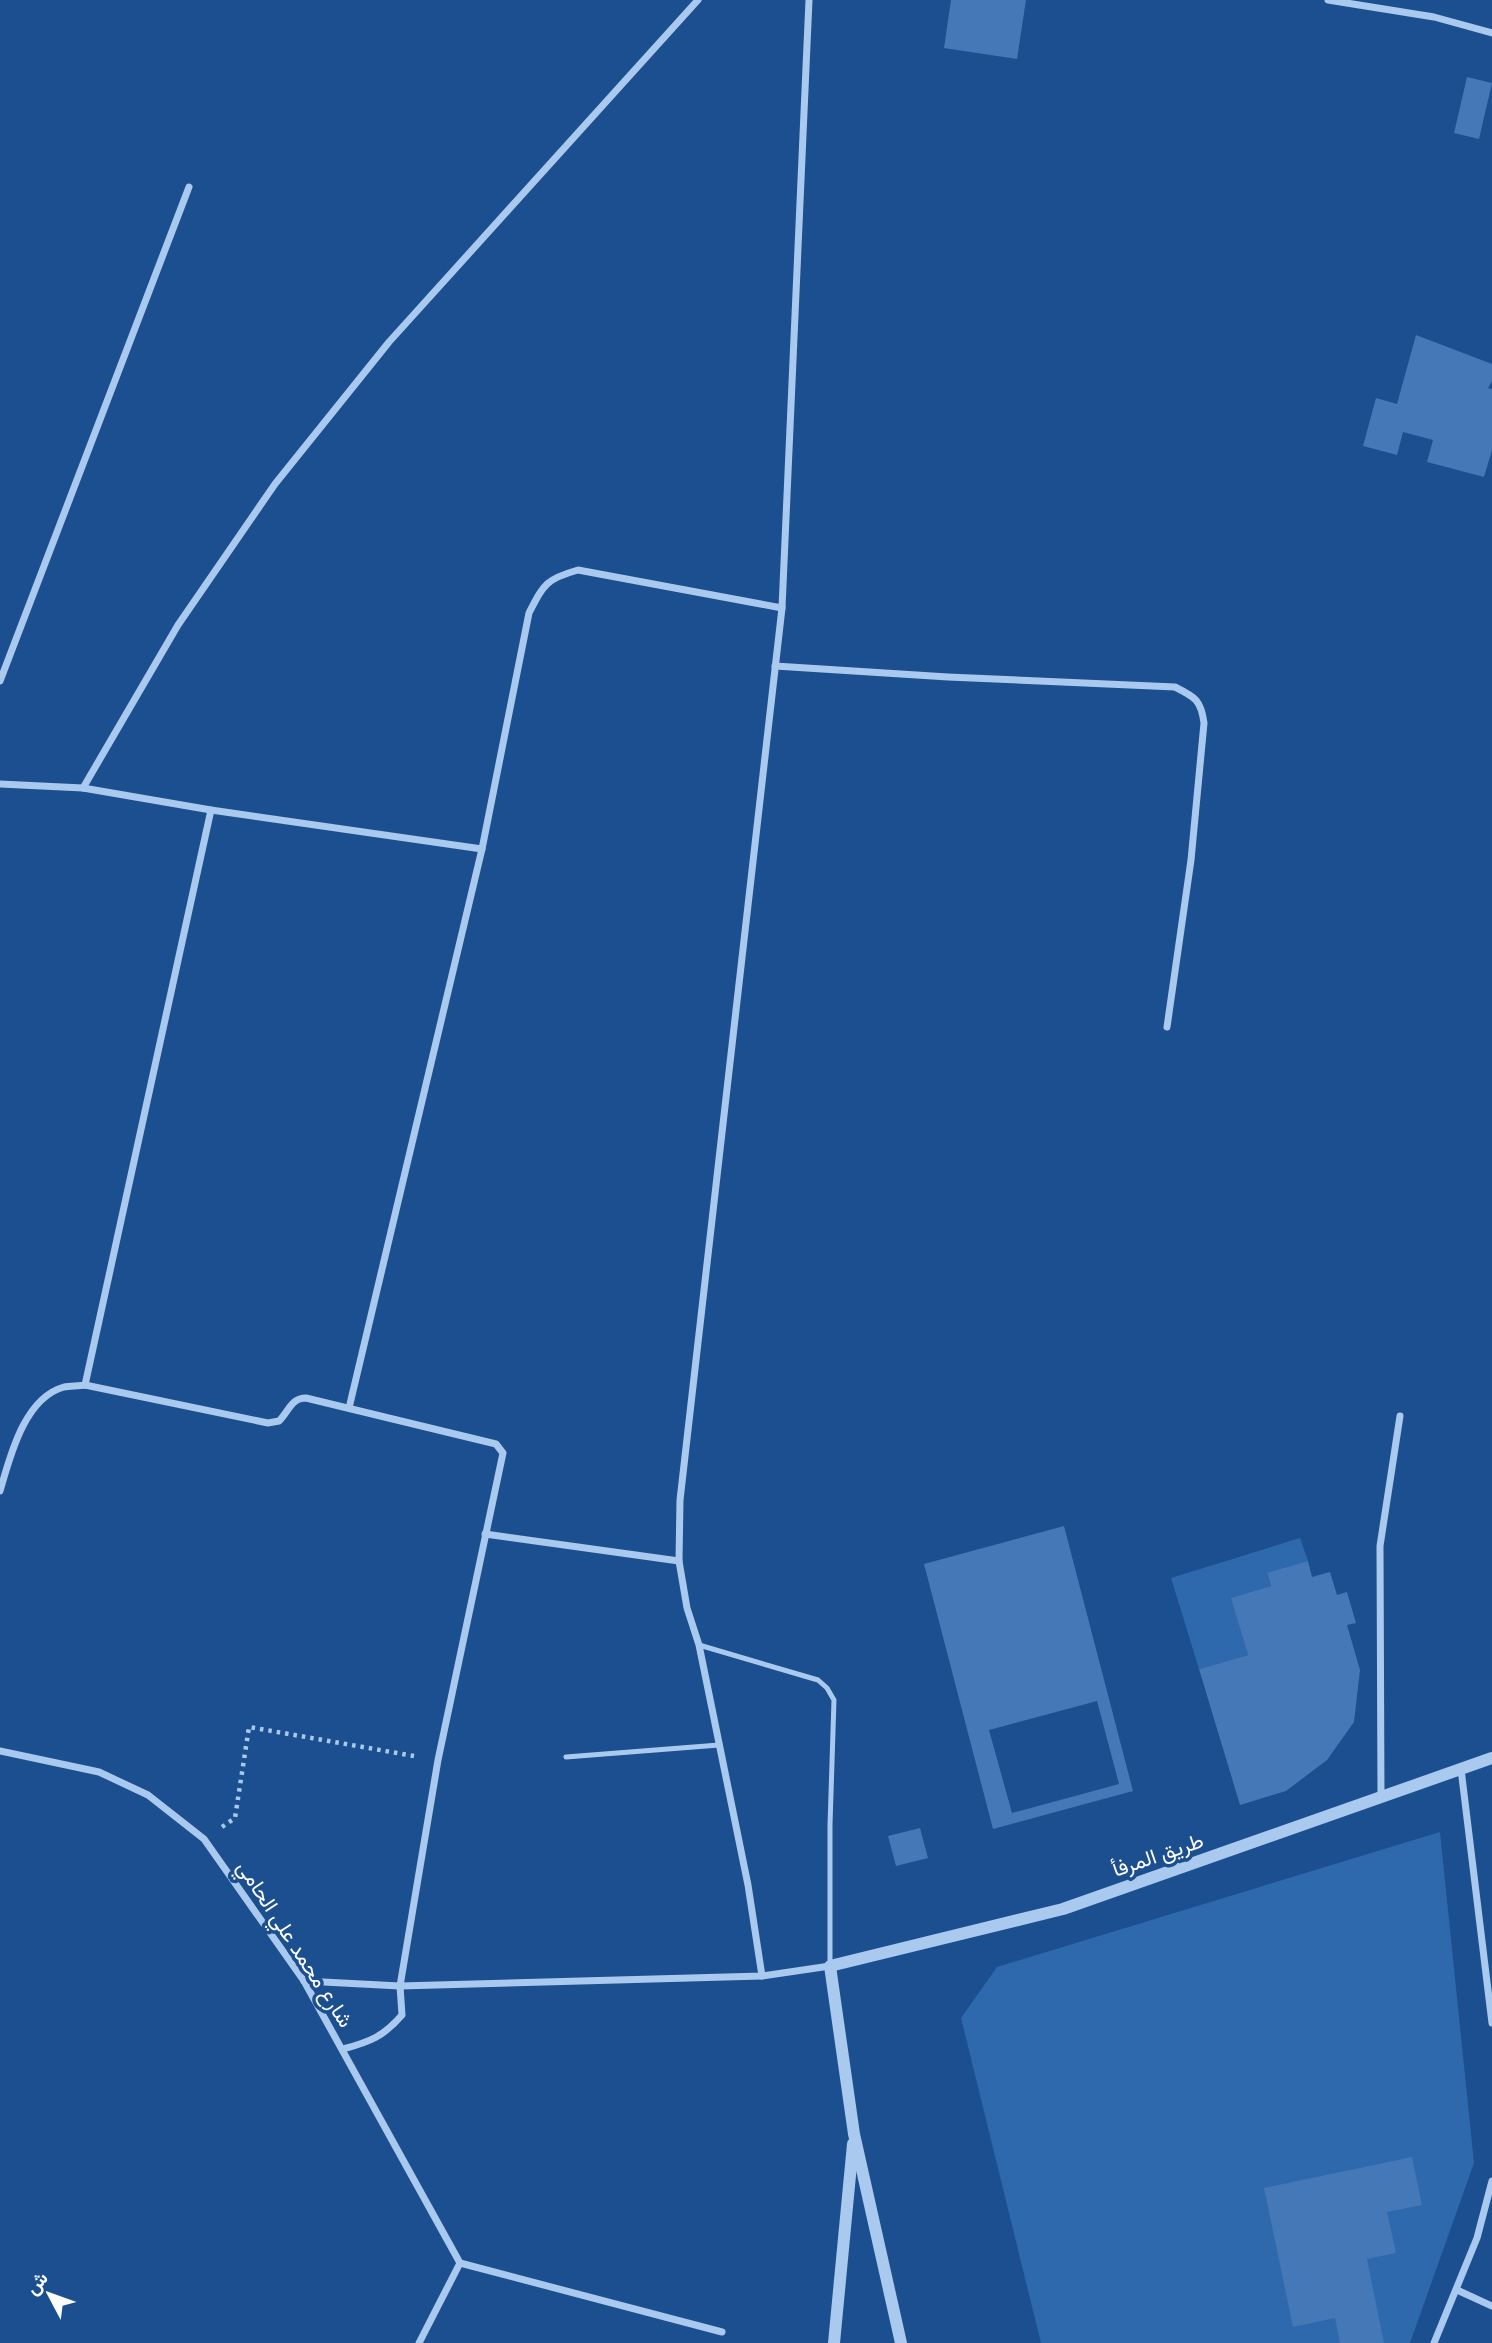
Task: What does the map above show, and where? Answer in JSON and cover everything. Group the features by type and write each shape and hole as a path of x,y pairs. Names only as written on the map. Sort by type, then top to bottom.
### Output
{"street":[{"path":"83,788 178,625 275,484 389,342 698,0"},
{"path":"762,1976 748,1885 698,1645 687,1608 679,1561 680,1500 782,608 809,0"},
{"path":"1328,0 1434,17 1492,33"},
{"path":"0,681 189,187"},
{"path":"349,1408 482,849 529,613 542,588 556,576 579,570 782,608"},
{"path":"775,666 1175,687 1192,695 1202,706 1204,723 1191,860 1167,1027"},
{"path":"0,784 83,788 211,810 482,849"},
{"path":"85,1385 211,810"},
{"path":"0,1491 15,1443 35,1408 47,1396 62,1388 85,1385 268,1423 279,1421 299,1398 349,1408 500,1447 503,1454 438,1760 400,1986 402,2015 390,2029 370,2042 343,2049"},
{"path":"1381,1797 1380,1546 1400,1416"},
{"path":"485,1534 679,1561"},
{"name":"شارع محمد علي الحامي","path":"0,1751 99,1772 148,1795 204,1839 304,1981 460,2263"},
{"name":"طريق المرفأ","path":"830,1966 1063,1909 1492,1758"},
{"path":"1461,1769 1492,2022"},
{"path":"304,1981 400,1986 762,1976 830,1966 854,2134 901,2343"},
{"path":"834,2343 854,2134"},
{"path":"1434,2343 1477,2238 1492,2180"},
{"path":"419,2343 460,2263 722,2332"},
{"path":"1457,2290 1492,2306"}],"lane":[{"path":"698,1645 818,1681 827,1688 834,1700 830,1825 830,1966"},
{"path":"566,1758 719,1745"}],"path":[{"path":"204,1839 235,1818 249,1727 438,1760"}],"shaded area":[{"path":"1300,1538 1308,1561 1267,1574 1271,1586 1232,1598 1248,1655 1199,1669 1171,1578"},
{"path":"1440,1832 1474,2163 1410,2343 1041,2343 961,2018 997,1967"}],"building":[{"path":"951,0 1026,0 1017,59 944,48"},
{"path":"1467,77 1492,83 1479,139 1454,133"},
{"path":"1416,335 1492,364 1492,381 1488,388 1492,389 1492,450 1484,477 1427,462 1433,440 1403,432 1397,455 1363,446 1376,398 1397,404"},
{"path":"1064,1526 1133,1791 993,1829 924,1564","holes":["1097,1701 1119,1784 1012,1813 989,1730"]},
{"path":"1308,1561 1312,1577 1330,1572 1337,1595 1347,1592 1356,1623 1347,1625 1360,1670 1354,1722 1327,1760 1286,1791 1240,1805 1199,1669 1248,1655 1231,1598 1271,1586 1267,1573"},
{"path":"920,1828 928,1858 896,1866 888,1836"},
{"path":"1412,2157 1422,2205 1387,2212 1396,2253 1367,2259 1384,2343 1340,2343 1335,2318 1293,2327 1264,2188"}]}
